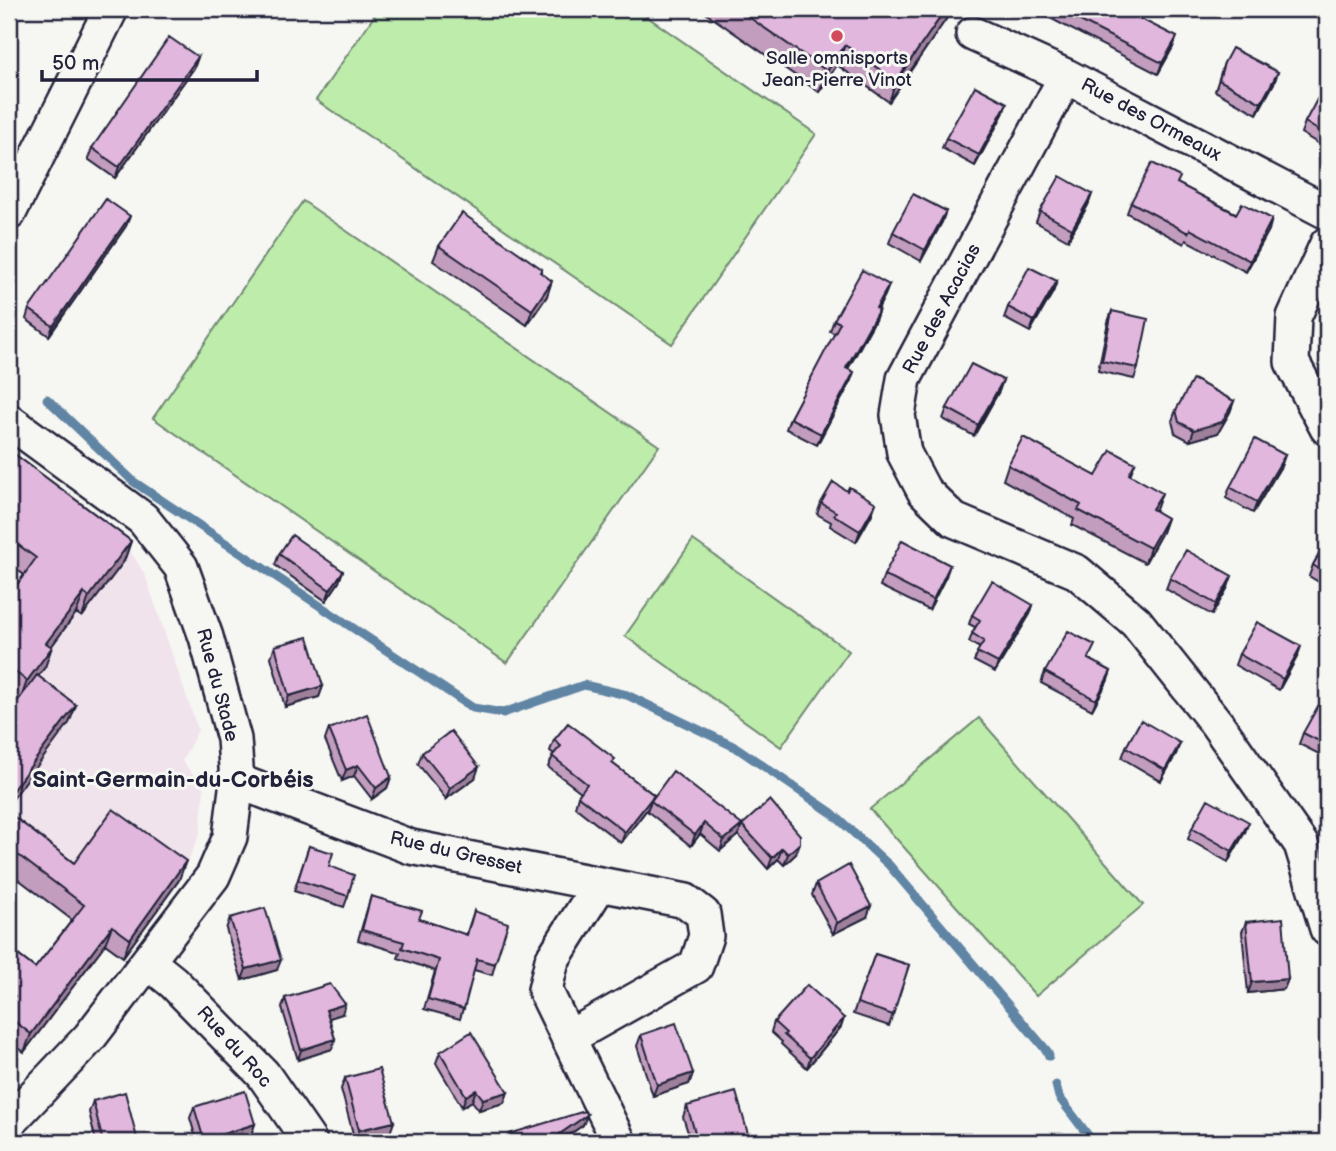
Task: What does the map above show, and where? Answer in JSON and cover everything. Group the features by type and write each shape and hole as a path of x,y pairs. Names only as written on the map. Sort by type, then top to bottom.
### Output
{"street":[{"path":"9,214 111,9"},
{"name":"Rue des Ormeaux","path":"973,34 1066,76 1327,212"},
{"name":"Rue des Acacias","path":"1066,76 904,379 898,415 904,453 924,491 954,520 1077,572 1136,622 1314,845 1327,929"},
{"path":"1327,244 1294,317 1292,362 1327,428"},
{"name":"Rue du Stade","path":"9,421 143,519 181,567 206,637 234,739 237,781 230,837 212,876 89,1038 9,1122"},
{"name":"Rue du Gresset","path":"237,781 411,846 686,901 703,914 706,936 696,966 568,1038"},
{"path":"600,884 552,960 545,990 619,1142"},
{"name":"Rue du Roc","path":"148,962 173,982 263,1074 310,1142"},
{"path":"9,1137 17,1142"}],"shaded area":[{"path":"9,457 127,546 145,575 198,730 182,761 204,788 200,834 179,880 123,957 9,870"}],"green space":[{"path":"379,9 636,9 816,134 672,344 316,100"},
{"path":"303,201 659,446 507,663 153,418"},
{"path":"693,540 849,651 781,747 625,636"},
{"path":"979,718 1143,905 1036,996 870,809"}],"building":[{"name":"Salle omnisports Jean-Pierre Vinot","path":"737,9 946,9 896,81 845,45 827,71"},
{"path":"1057,9 1121,9 1177,37 1162,63"},
{"path":"169,37 198,57 119,167 92,148"},
{"path":"1232,48 1278,72 1261,103 1219,80"},
{"path":"975,86 1007,103 979,155 946,138"},
{"path":"1321,92 1327,96 1327,136 1305,122"},
{"path":"1152,163 1180,177 1177,183 1236,214 1242,203 1272,219 1250,261 1190,229 1188,233 1131,202"},
{"path":"1060,176 1092,194 1072,229 1040,211"},
{"path":"913,194 946,211 925,250 893,232"},
{"path":"106,199 130,216 53,326 29,309"},
{"path":"462,213 542,269 540,272 552,281 532,310 439,246"},
{"path":"1029,267 1057,281 1034,321 1008,307"},
{"path":"862,270 889,285 876,308 879,309 846,368 854,372 821,434 790,418 840,323 834,320"},
{"path":"1112,311 1148,319 1138,368 1102,361"},
{"path":"971,364 1003,380 978,425 947,408"},
{"path":"1193,379 1234,401 1222,422 1194,430 1179,422 1176,410"},
{"path":"1023,437 1096,476 1111,450 1135,463 1129,474 1162,493 1152,509 1167,518 1150,548 1078,510 1081,505 1008,465"},
{"path":"1255,439 1285,455 1257,502 1230,487"},
{"path":"9,450 131,541 89,597 84,593 46,643 52,647 27,681 9,667 9,596 36,558 9,538"},
{"path":"833,482 847,491 849,487 876,503 860,531 834,515 836,512 821,503"},
{"path":"292,535 343,571 330,590 279,554"},
{"path":"902,540 950,565 933,600 884,575"},
{"path":"1327,540 1327,574 1313,565"},
{"path":"1186,550 1232,576 1216,604 1170,578"},
{"path":"992,581 1033,605 998,663 977,652 984,641 972,633 980,620 972,615"},
{"path":"1257,622 1301,646 1283,679 1239,654"},
{"path":"1068,631 1095,645 1088,659 1111,671 1096,700 1045,672"},
{"path":"308,637 323,686 289,696 275,646"},
{"path":"37,675 76,705 9,795 9,713"},
{"path":"1318,706 1327,711 1327,745 1303,733"},
{"path":"367,714 391,777 376,788 358,765 346,770 329,729"},
{"path":"1141,720 1180,743 1165,770 1126,747"},
{"path":"568,723 615,759 612,763 654,795 625,832 578,796 587,784 552,756 561,746 554,740"},
{"path":"451,731 479,767 450,788 422,753"},
{"path":"673,771 742,825 724,840 704,823 695,835 651,801"},
{"path":"1208,799 1249,822 1232,851 1192,828"},
{"path":"770,800 800,835 800,843 788,854 782,848 772,858 742,825"},
{"path":"113,809 186,861 130,939 112,926 31,1034 9,1017 9,1005 15,996 9,991 9,948 35,968 84,905 9,848 9,813 74,863"},
{"path":"309,846 333,853 329,866 354,875 348,896 298,880"},
{"path":"849,865 871,906 837,923 816,884"},
{"path":"371,896 422,911 419,919 467,935 474,911 508,923 495,964 477,959 464,1009 428,999 439,960 402,948 404,942 362,930"},
{"path":"265,908 281,960 246,969 230,918"},
{"path":"1283,918 1288,979 1252,982 1246,922"},
{"path":"875,954 909,965 893,1015 857,1003"},
{"path":"330,984 345,1004 326,1010 335,1039 301,1050 285,998"},
{"path":"807,985 844,1018 810,1058 784,1035 786,1033 774,1022"},
{"path":"676,1023 693,1073 657,1085 641,1035"},
{"path":"471,1032 508,1092 483,1099 476,1090 466,1096 440,1052"},
{"path":"379,1069 394,1122 359,1130 345,1078"},
{"path":"245,1091 255,1124 204,1140 194,1107"},
{"path":"125,1092 138,1142 103,1142 93,1101"},
{"path":"736,1092 750,1141 698,1142 687,1106"},
{"path":"585,1111 587,1115 548,1142 515,1142 509,1134"}],"waterway":[{"path":"47,399 134,482 473,708 503,713 584,685 627,695 737,748 832,813 889,865 1049,1056"},
{"path":"1056,1085 1059,1097 1093,1142"}],"place":[{"name":"Salle omnisports Jean-Pierre Vinot","path":"837,36"}],"district":[{"name":"Saint-Germain-du-Corbéis","path":"173,780"}]}
